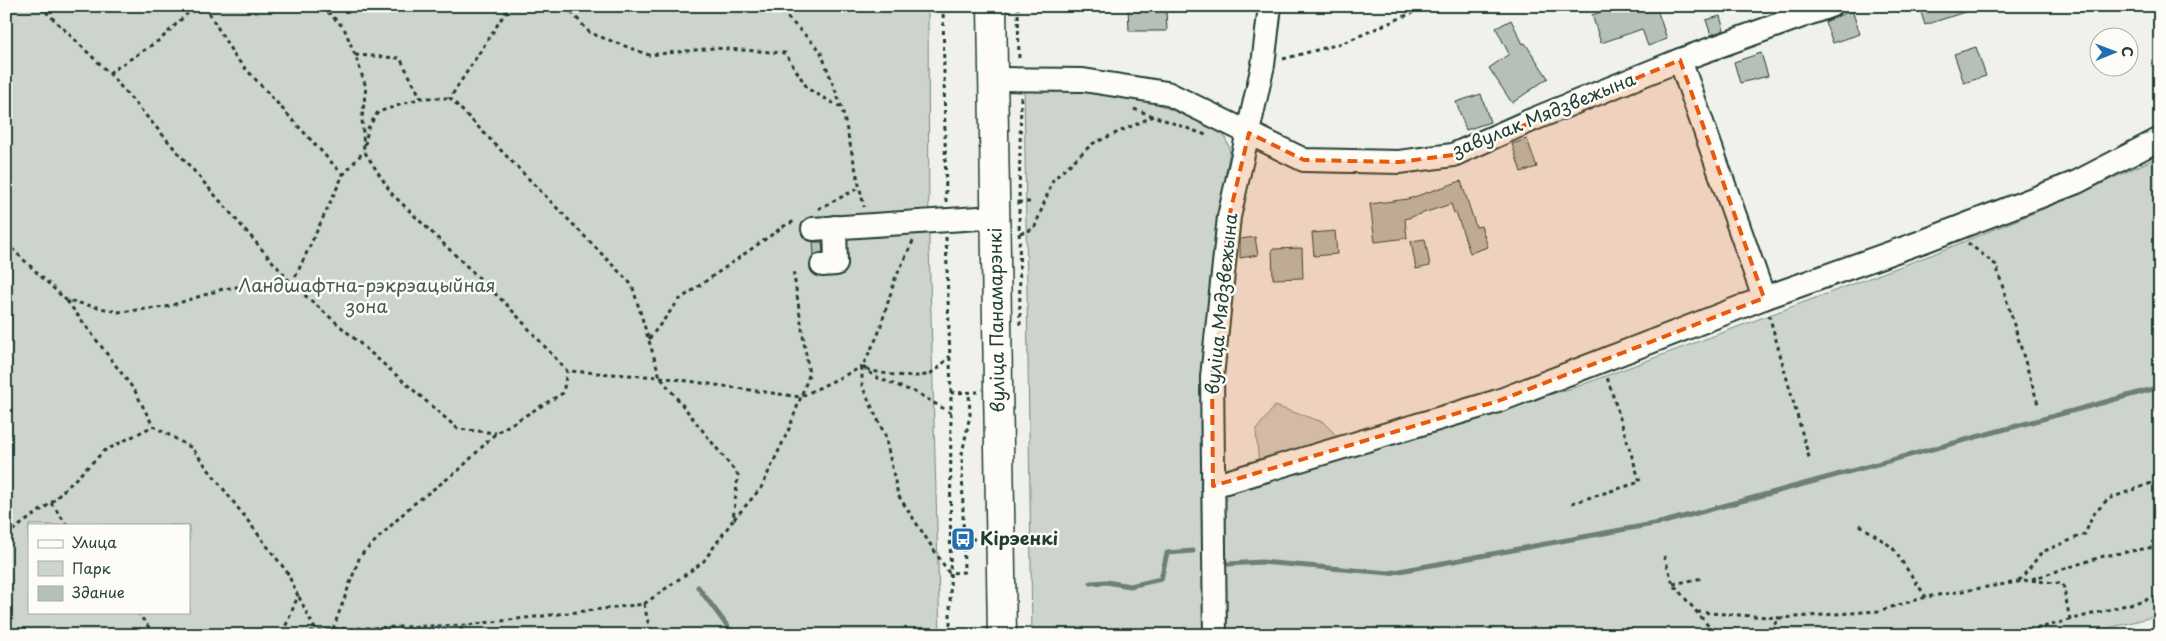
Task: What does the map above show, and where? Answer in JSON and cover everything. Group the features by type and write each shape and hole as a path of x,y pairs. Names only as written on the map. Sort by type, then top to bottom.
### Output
{"main road":[{"name":"вуліца Панамарэнкі","path":"992,6 1016,88 994,217 999,391 1002,635"}],"street":[{"name":"вуліца Мядзвежына","path":"1215,635 1212,377 1229,216 1263,65 1270,6"},
{"name":"завулак Мядзвежына","path":"1016,88 1083,80 1167,93 1304,160 1399,162 1453,155 1534,119 1680,60 1830,6"},
{"path":"1680,60 1764,298"},
{"path":"1213,486 1498,401 1764,298 1952,230 2077,182 2160,140"},
{"path":"822,265 836,264 815,222 868,225 994,217"}],"path":[{"path":"40,6 109,73 292,284 458,429 496,433"},
{"path":"109,73 161,39 195,6"},
{"path":"205,6 235,57 343,175"},
{"path":"322,6 344,28 355,55 366,87 362,118 364,151 392,194 509,307 566,371 660,377 800,397 862,367"},
{"path":"450,98 509,7 512,6"},
{"path":"566,6 590,33 649,55 714,48 785,53 808,89 842,108"},
{"path":"776,6 820,50 842,108 868,225"},
{"path":"943,6 940,220 950,355 950,635"},
{"path":"1018,6 1016,88 1020,233 1020,332"},
{"path":"1263,65 1343,43 1412,13 1416,6"},
{"path":"355,55 400,58 420,98"},
{"path":"292,284 343,175 364,151 368,128 378,112 420,98 450,98 632,285 660,377 738,475 734,520"},
{"path":"1127,106 1209,136"},
{"path":"1020,233 1034,228 1053,180 1092,144 1154,116"},
{"path":"649,339 679,300 784,226 815,222 860,188"},
{"path":"940,220 911,244 895,279 878,335 862,367 862,386 885,435 898,495 949,573"},
{"path":"1952,230 1996,265 2038,404"},
{"path":"6,243 66,300 135,392 153,426 192,448 287,572 316,632"},
{"path":"298,596 284,635 333,629 467,625 644,604 703,562 734,520 761,488 789,429 809,375 793,269"},
{"path":"66,300 118,312 166,307 223,289 265,283 292,284"},
{"path":"1764,298 1810,461"},
{"path":"862,367 870,371 897,375 928,375 950,355"},
{"path":"1572,503 1640,482 1602,362"},
{"path":"862,367 875,378 895,383 917,393 951,413"},
{"path":"333,629 360,556 411,506 459,470 496,433 563,393 566,371"},
{"path":"949,573 964,572 962,454 970,415 969,392"},
{"path":"6,535 51,503 104,451 153,426"},
{"path":"2019,582 2042,552 2085,534 2093,514 2108,499 2160,480"},
{"path":"51,503 66,524"},
{"path":"1860,525 1892,546 1926,597"},
{"path":"1697,612 1781,618 1878,611 1926,597 2030,580 2104,556 2160,546"},
{"path":"1664,556 1673,584 1716,635"},
{"path":"1673,584 1703,578"},
{"path":"2030,580 2063,584 2070,620"},
{"path":"2013,635 2160,596"},
{"path":"644,604 651,635"},
{"path":"139,614 155,635"},
{"path":"1762,635 1781,618"},
{"path":"453,635 467,625"},
{"path":"333,629 339,635"}],"highlighted area":[{"path":"1680,60 1764,298 1498,401 1213,486 1212,377 1229,217 1249,133 1304,160 1399,162 1453,155"}],"green space":[{"name":"Ландшафтна-рэкрэацыйная зона","path":"6,6 928,6 929,244 940,635 6,635"},
{"path":"1086,85 1150,101 1222,131 1230,149 1226,173 1231,188 1204,635 1032,635 1024,86"},
{"path":"2160,156 2160,615 2082,635 1221,635 1219,491 1260,479 1256,430 1275,406 1323,422 1353,452 1576,387 1931,255 2080,194"}],"building":[{"path":"1619,6 1656,6 1667,39 1648,46 1642,29 1601,43 1592,15"},
{"path":"1919,6 1974,6 1974,9 1925,25"},
{"path":"1128,7 1166,7 1167,31 1129,31"},
{"path":"1852,10 1860,34 1833,43 1825,22"},
{"path":"1720,16 1724,30 1711,35 1706,20"},
{"path":"1511,20 1523,44 1525,43 1548,78 1512,103 1489,68 1509,54 1496,28"},
{"path":"1976,47 1986,76 1964,83 1954,54"},
{"path":"1761,53 1768,76 1740,83 1734,62"},
{"path":"1481,94 1490,122 1466,130 1456,102"},
{"path":"1527,139 1537,167 1521,172 1512,144"},
{"path":"1461,181 1476,227 1481,226 1488,247 1470,253 1456,212 1454,213 1451,204 1405,219 1407,238 1375,242 1370,204 1408,199"},
{"path":"1335,231 1337,254 1314,256 1312,233"},
{"path":"1255,237 1258,255 1240,258 1240,239"},
{"path":"1425,239 1430,266 1416,269 1411,241"},
{"path":"813,242 822,242 823,252 814,255"},
{"path":"1302,248 1303,278 1273,279 1272,249"}],"waterway":[{"path":"1228,564 1261,562 1389,573 1664,522 2160,387"},
{"path":"1091,583 1106,582 1130,586 1161,579 1167,553 1193,551"},
{"path":"698,587 734,635"}],"place":[{"name":"Кірэенкі","path":"963,539"}]}
